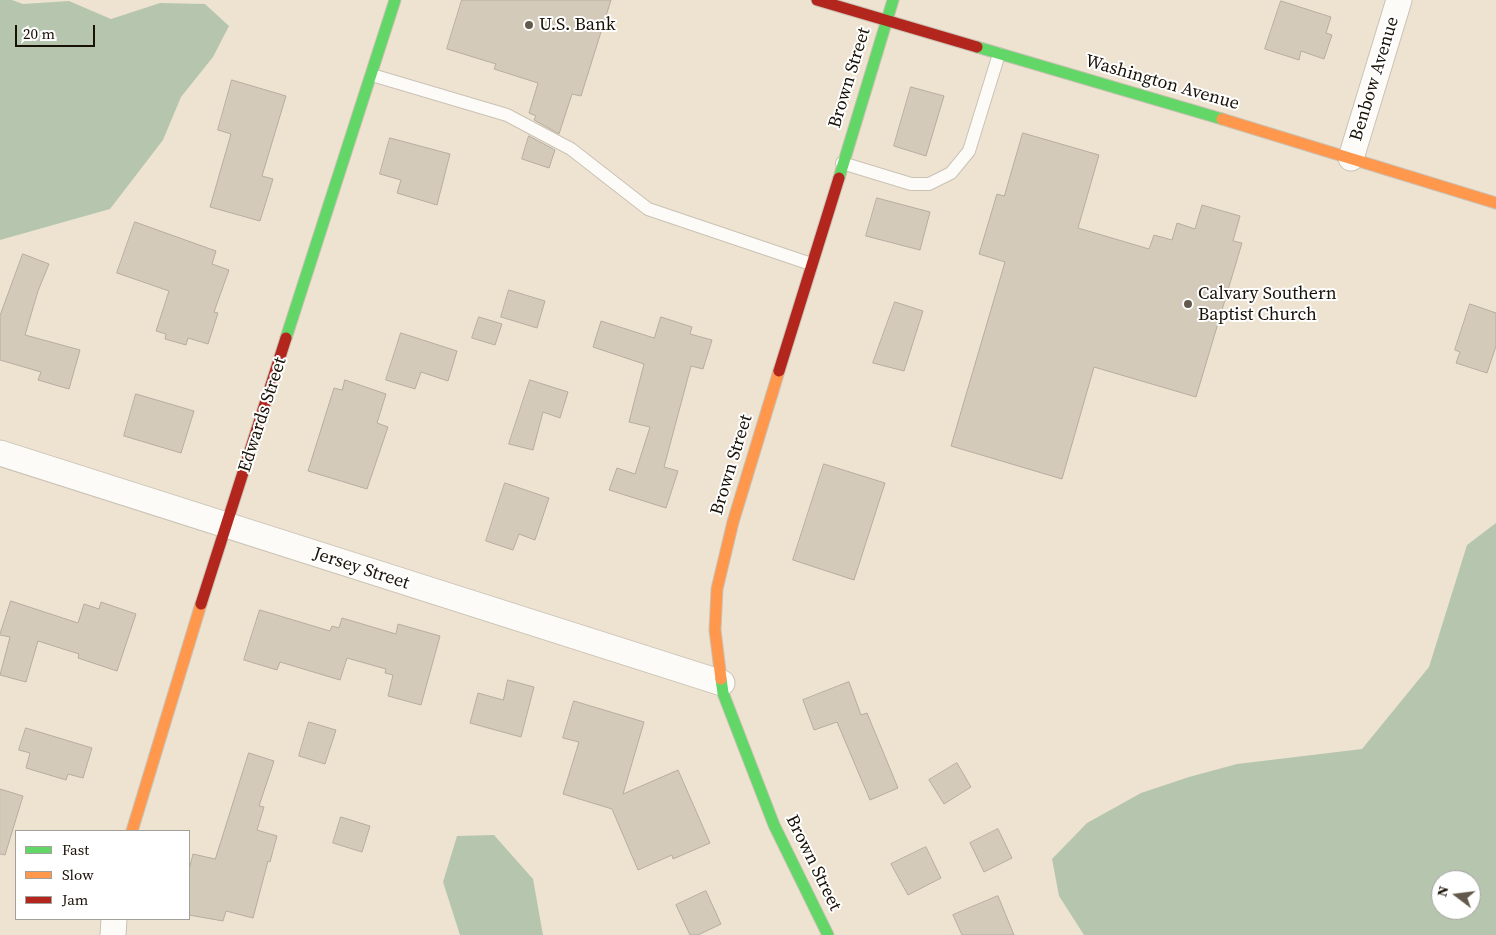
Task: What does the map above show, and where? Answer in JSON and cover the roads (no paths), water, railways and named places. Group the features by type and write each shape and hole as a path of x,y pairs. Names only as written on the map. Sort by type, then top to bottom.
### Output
{"street":[{"name":"Edwards Street","path":"132,830 172,695 395,0"},
{"name":"Brown Street","path":"828,935 774,825 723,693 715,630 717,589 733,522 893,0"},
{"name":"Benbow Avenue","path":"1351,158 1399,0"},
{"name":"Washington Avenue","path":"825,1 886,21 1351,158 1496,203"},
{"name":"Jersey Street","path":"0,452 722,683"},
{"path":"113,935 114,920"}],"lane":[{"path":"842,164 911,184 929,184 952,173 969,151 999,54"},
{"path":"372,75 507,115 570,149 648,208 811,264"}],"place":[{"name":"U.S. Bank","path":"529,25"},
{"name":"Calvary Southern Baptist Church","path":"1188,304"}]}
